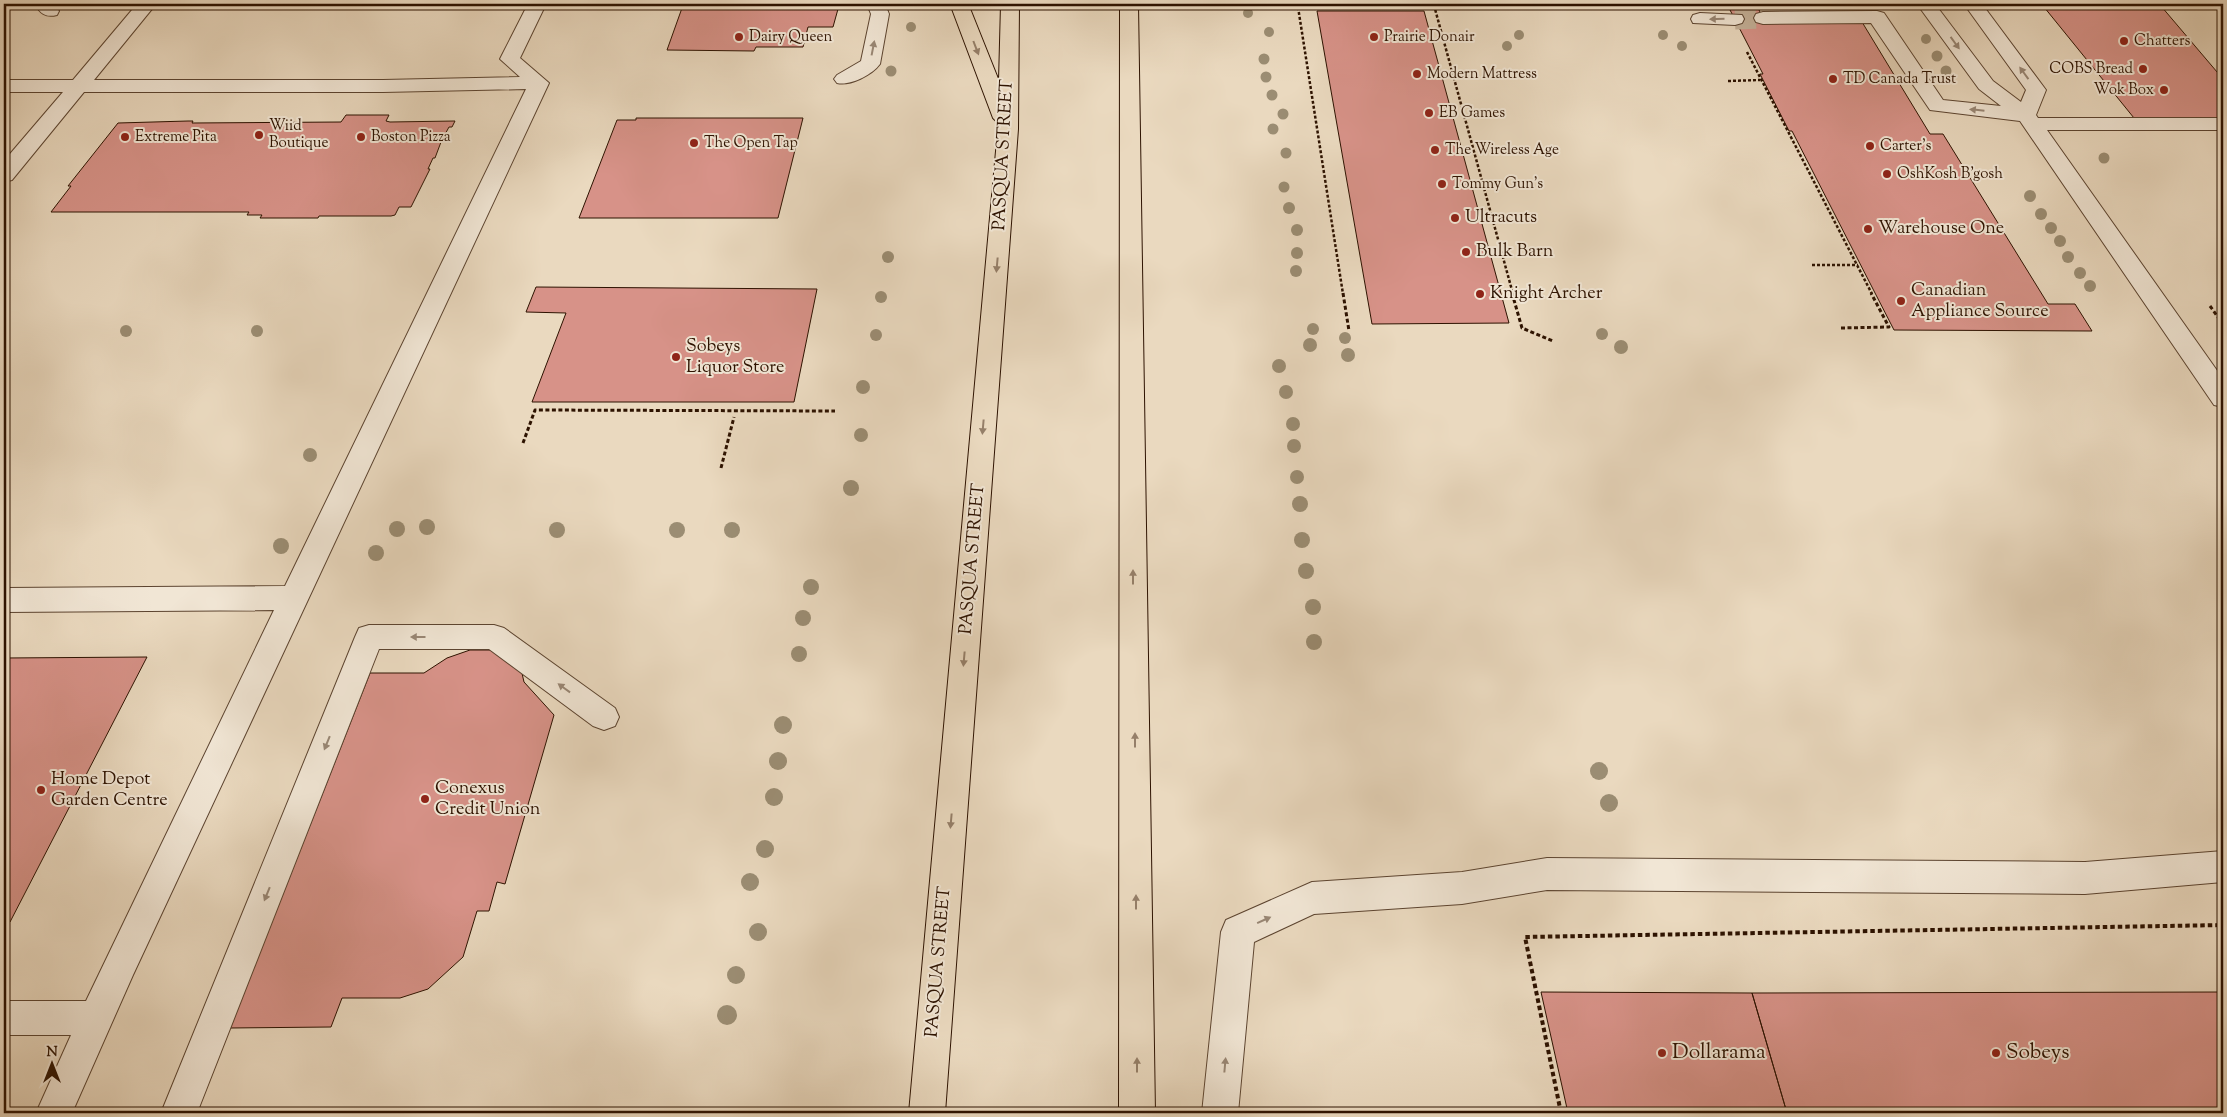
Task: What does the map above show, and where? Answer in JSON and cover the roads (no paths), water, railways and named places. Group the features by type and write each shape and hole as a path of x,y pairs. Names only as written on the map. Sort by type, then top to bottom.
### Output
{"main road":[{"path":"957,4 960,6 1008,129"},
{"name":"PASQUA STREET","path":"927,1113 1008,129 1010,4"},
{"path":"1129,4 1138,1113"}],"lane":[{"path":"4,175 147,4"},
{"path":"537,4 510,59 539,83"},
{"path":"844,79 870,64 880,14 876,4"},
{"path":"1926,4 1986,85 2029,120 2223,398"},
{"path":"1972,4 2036,90 2029,120"},
{"path":"1763,18 1877,17 1937,106 2029,120 2223,124"},
{"path":"1700,19 1735,19"},
{"path":"4,86 383,86 539,83"},
{"path":"54,1113 121,963 539,83"},
{"path":"4,600 296,598"},
{"path":"179,1113 369,638 494,638 604,717"},
{"path":"1220,1113 1238,932 1312,898 1462,888 1547,874 2085,878 2223,866"},
{"path":"4,1018 97,1018"}],"tunnel":[{"path":"1735,19 1763,18"}],"place":[{"name":"Dairy Queen","path":"739,37"},
{"name":"Prairie Donair","path":"1374,37"},
{"name":"Chatters","path":"2124,41"},
{"name":"COBS Bread","path":"2143,69"},
{"name":"Modern Mattress","path":"1417,74"},
{"name":"TD Canada Trust","path":"1833,79"},
{"name":"Wok Box","path":"2164,90"},
{"name":"EB Games","path":"1429,113"},
{"name":"Wiid Boutique","path":"259,135"},
{"name":"Extreme Pita","path":"125,137"},
{"name":"Boston Pizza","path":"361,137"},
{"name":"The Open Tap","path":"694,143"},
{"name":"Carter's","path":"1870,146"},
{"name":"The Wireless Age","path":"1435,150"},
{"name":"OshKosh B'gosh","path":"1887,174"},
{"name":"Tommy Gun's","path":"1442,184"},
{"name":"Ultracuts","path":"1455,218"},
{"name":"Warehouse One","path":"1868,229"},
{"name":"Bulk Barn","path":"1466,252"},
{"name":"Knight Archer","path":"1480,294"},
{"name":"Canadian Appliance Source","path":"1901,301"},
{"name":"Sobeys Liquor Store","path":"676,357"},
{"name":"Home Depot Garden Centre","path":"41,790"},
{"name":"Conexus Credit Union","path":"425,799"},
{"name":"Dollarama","path":"1662,1053"},
{"name":"Sobeys","path":"1996,1053"}]}
